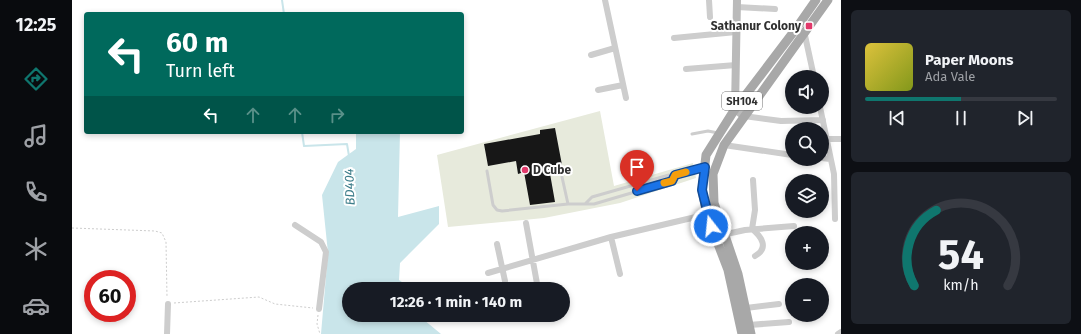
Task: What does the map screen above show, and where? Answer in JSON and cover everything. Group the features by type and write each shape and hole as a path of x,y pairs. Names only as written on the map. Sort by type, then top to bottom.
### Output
{"main road":[{"name":"SH104","path":"750,329 738,274 714,203 713,174 724,145 777,72 816,0"},
{"name":"SH104","path":"742,334 728,270 707,215 702,190 706,155 735,109 801,29 828,0"}],"street":[{"path":"605,0 626,98"},
{"path":"709,0 710,17"},
{"path":"775,9 737,4 735,109 744,116 788,121 823,120 822,114"},
{"path":"801,29 812,70"},
{"path":"674,38 736,32"},
{"path":"592,55 615,48"},
{"path":"686,69 736,65"},
{"path":"598,90 623,85"},
{"path":"829,139 841,139"},
{"path":"724,145 785,154"},
{"path":"829,152 834,174 833,193 835,219"},
{"path":"752,230 755,210 753,180"},
{"path":"833,193 841,192"},
{"path":"488,273 611,237 717,212"},
{"path":"526,223 536,282"},
{"path":"294,224 321,242 326,252 319,308"},
{"path":"715,237 724,234 785,227"},
{"path":"752,230 759,235 764,247 759,254 755,256"},
{"path":"611,237 620,274"},
{"path":"497,244 505,281"},
{"path":"167,334 168,304"},
{"path":"746,308 780,304"},
{"path":"750,329 789,322"}],"lane":[{"path":"692,134 708,131 720,134"},
{"path":"586,203 592,197 668,175 675,175 705,167"},
{"path":"487,171 493,205 497,210 568,204 594,204 672,181 675,175"},
{"path":"562,177 568,204"}],"path":[{"path":"72,228 155,231 162,233 166,242 168,304 259,297 275,304 319,308 317,324 320,334"}],"shaded area":[{"name":"D Cube","path":"600,111 614,186 693,163 696,178 620,203 544,218 448,227 437,155"}],"water":[{"path":"356,134 400,134 398,217 439,206 439,224 400,263 399,280 402,282 342,282 342,322 426,322 441,334 321,334 328,253 322,195 338,162 356,149"}],"building":[{"path":"555,128 562,165 549,168 555,202 530,205 524,172 518,174 516,161 488,166 484,144 540,134 540,130"}],"waterway":[{"name":"BD404","path":"282,0 284,12"},
{"name":"BD404","path":"302,134 304,146 347,144 349,156"}],"slow traffic":[{"path":"664,183 672,181 675,175 686,172"}],"place":[{"name":"Sathanur Colony","path":"809,26"},
{"name":"D Cube","path":"525,170"}],"route":[{"path":"637,191 672,181 675,175 705,167 702,190 707,215 711,226"}]}
